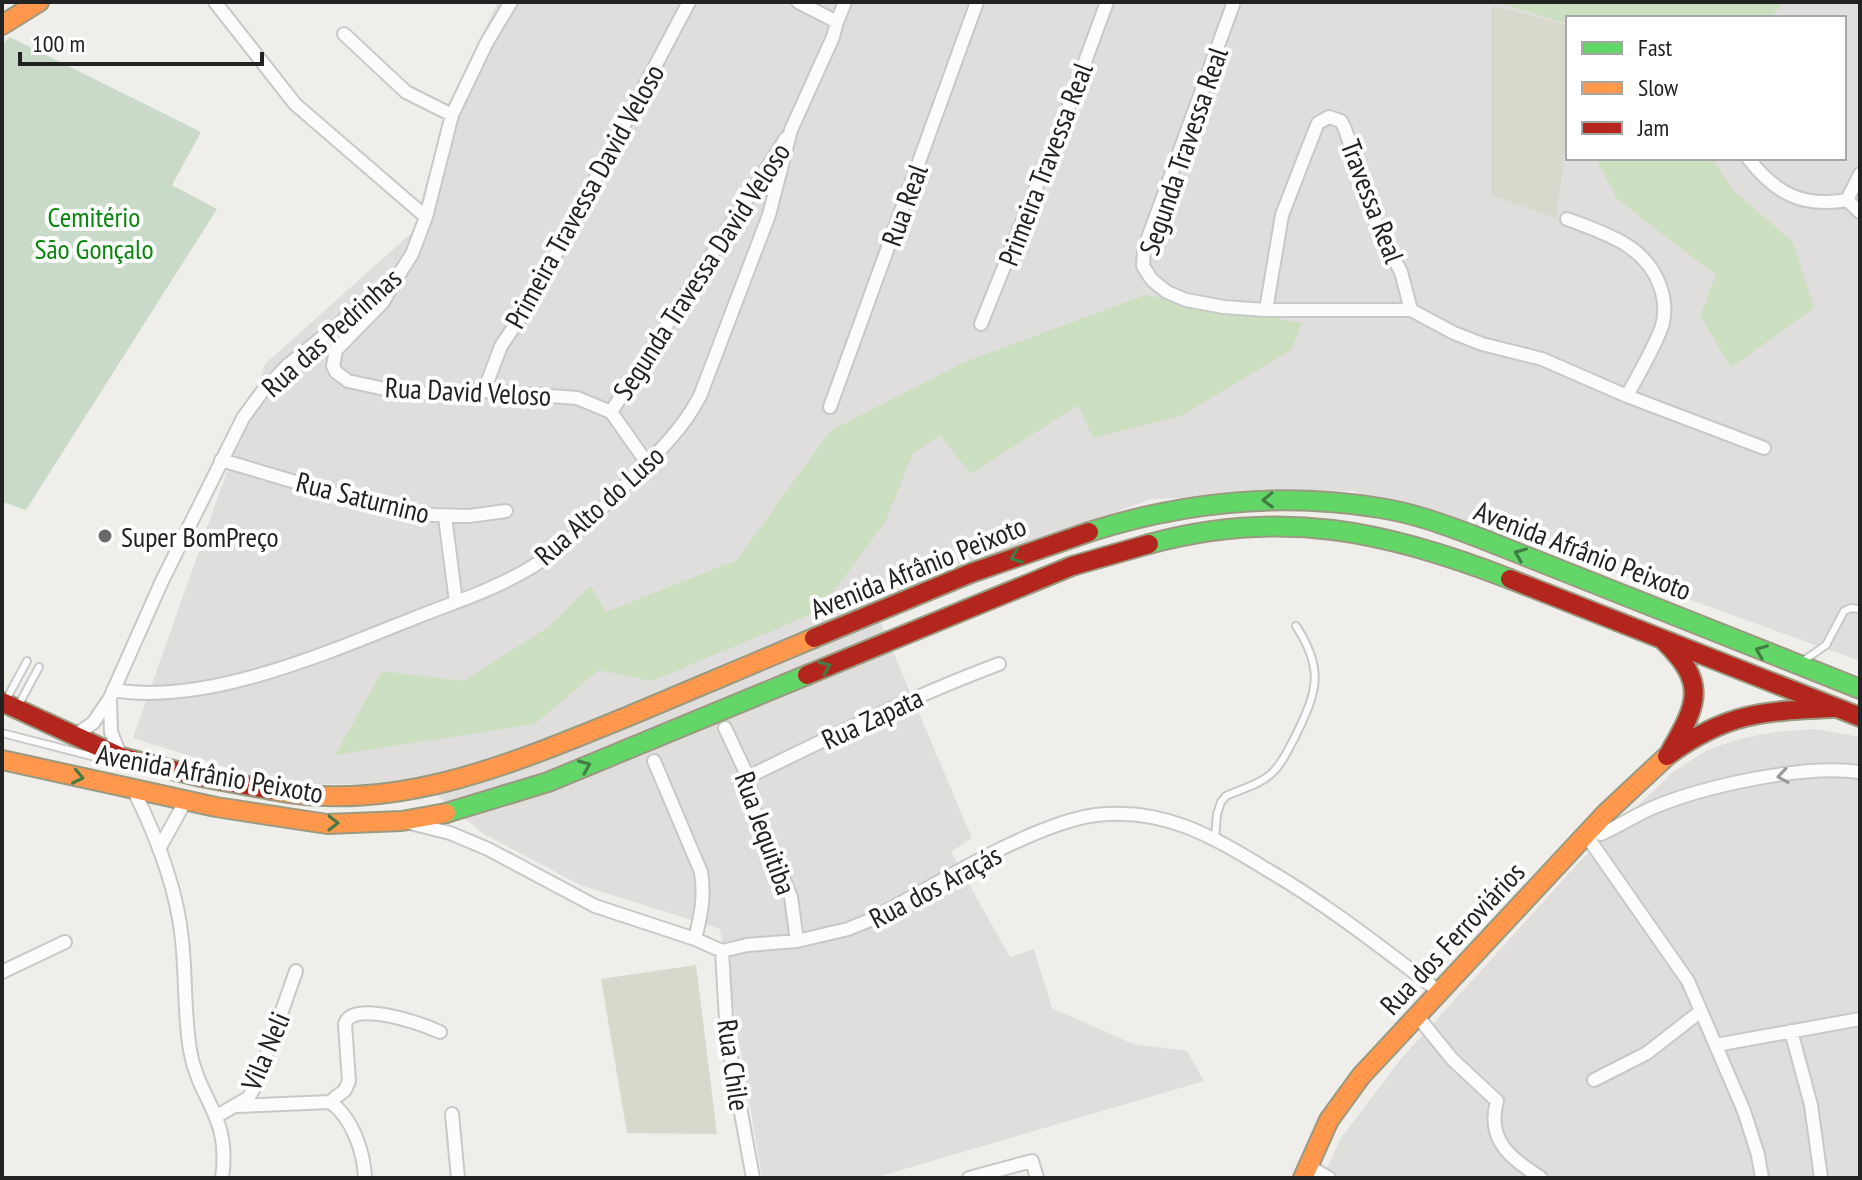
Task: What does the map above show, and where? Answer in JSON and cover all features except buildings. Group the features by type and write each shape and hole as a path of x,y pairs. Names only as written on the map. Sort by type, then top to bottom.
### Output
{"main road":[{"path":"2,25 39,2"},
{"name":"Avenida Afrânio Peixoto","path":"7,705 121,757 162,768 268,791 323,797 391,793 442,783 526,758 1021,554 1115,523 1217,503 1257,500 1355,503 1429,521 1504,547 1860,689"},
{"name":"Avenida Afrânio Peixoto","path":"5,763 265,816 327,824 402,821 481,804 548,782 1072,566 1169,539 1265,526 1364,533 1463,560 1860,717"},
{"name":"Rua dos Ferroviários","path":"1664,641 1691,672 1694,688 1686,725 1668,755"},
{"name":"Rua dos Ferroviários","path":"1306,1172 1329,1120 1344,1097 1588,833 1668,755 1710,727 1735,719 1773,711 1838,708"}],"street":[{"path":"215,2 295,104 426,217"},
{"name":"Rua das Pedrinhas","path":"74,736 93,723 112,694 243,418 279,374 308,346 398,276 412,254 426,217 452,115 487,42 511,2"},
{"name":"Primeira Travessa David Veloso","path":"484,391 501,346 530,303 689,2"},
{"path":"798,2 837,22 845,2"},
{"name":"Rua Real","path":"830,407 977,2"},
{"name":"Primeira Travessa Real","path":"981,324 1107,2"},
{"name":"Segunda Travessa Real","path":"1234,2 1144,249 1143,266 1152,280 1167,292 1186,300 1224,307 1411,310 1482,344 1542,359 1627,396 1764,448"},
{"name":"Rua Alto do Luso","path":"112,694 163,693 235,681 337,648 456,602 531,568 591,520 675,437 690,417 769,215 791,130 837,22"},
{"path":"344,34 406,92 452,115"},
{"name":"Travessa Real","path":"1266,310 1277,236 1287,200 1318,123 1329,117 1341,121 1345,129 1377,226 1401,272 1411,310"},
{"name":"Segunda Travessa David Veloso","path":"611,412 791,130"},
{"path":"1750,160 1771,184 1803,200 1817,204 1847,200"},
{"path":"1847,200 1860,174"},
{"path":"1847,200 1860,212"},
{"path":"1567,219 1631,247 1642,256 1657,278 1664,319 1627,396"},
{"name":"Rua David Veloso","path":"398,276 383,302 336,350 333,358 336,372 348,381 408,394 484,391 577,398 611,412"},
{"path":"611,412 647,463"},
{"name":"Rua Saturnino","path":"221,460 346,497 445,517 506,511"},
{"path":"445,517 456,602"},
{"name":"Rua Zapata","path":"748,777 937,687 999,664"},
{"name":"Rua das Pedrinhas","path":"112,694 111,732 121,757"},
{"name":"Rua Jequitiba","path":"725,728 748,777 753,807 791,897 797,941"},
{"path":"654,761 701,872 703,904 695,939"},
{"path":"1588,833 1601,834 1655,807 1705,791 1814,771 1860,772"},
{"path":"133,788 159,849 182,938 190,1051 217,1116 224,1143 222,1178"},
{"path":"159,849 186,800"},
{"name":"Rua dos Araçás","path":"722,951 747,945 797,941 848,929 1027,838 1095,815 1128,814 1184,825 1215,838 1322,903 1440,992"},
{"path":"402,821 450,833 488,849 595,906 722,951"},
{"path":"1588,833 1678,964 1753,1135 1762,1178"},
{"path":"2,972 65,942"},
{"name":"Rua Chile","path":"722,951 727,1036 753,1178"},
{"name":"Vila Neli","path":"217,1116 237,1107 248,1098 256,1085 296,971"},
{"path":"1594,1080 1647,1053 1701,1011"},
{"path":"237,1107 330,1102 345,1090 349,1081 345,1024 347,1018 360,1012 397,1017 440,1032"},
{"path":"1418,1017 1496,1106 1494,1130 1499,1142 1532,1175"},
{"path":"1716,1045 1860,1019"},
{"path":"1791,1031 1811,1105 1821,1178"},
{"path":"330,1102 345,1115 352,1128 365,1178"},
{"path":"452,1114 458,1178"},
{"path":"969,1178 1032,1161 1037,1178"},
{"path":"1306,1172 1329,1178"}],"lane":[{"path":"1796,665 1826,645 1844,611 1860,609"},
{"path":"1215,838 1221,802 1226,796 1269,776 1282,762 1312,703 1316,678 1314,661 1308,644 1296,626"},
{"path":"7,705 27,661"},
{"path":"7,705 39,667"},
{"path":"2,733 104,760 162,768"}],"shaded area":[{"path":"498,2 1860,2 1860,661 1552,550 1353,491 1152,499 1034,541 879,619 972,838 951,852 1010,957 1034,949 1052,1008 1133,1044 1187,1051 1204,1081 874,1178 762,1178 720,929 580,885 484,834 435,794 427,783 282,785 133,738 265,364 417,228 449,104"},
{"path":"1491,5 1566,24 1566,142 1556,218 1491,195"},
{"path":"1815,729 1860,737 1860,1178 1322,1178 1341,1138 1400,1060 1581,860 1673,772 1707,750 1739,739"},
{"path":"696,965 717,1134 627,1133 601,979"}],"green space":[{"path":"1496,2 1784,2 1772,16 1566,16 1566,23"},
{"name":"Cemitério São Gonçalo","path":"10,37 201,132 172,185 217,209 26,510 2,502 2,44"},
{"path":"1597,160 1713,160 1733,190 1793,242 1814,308 1731,368 1700,315 1716,275 1617,199"},
{"path":"1145,295 1302,323 1291,350 1181,416 1093,438 1078,405 971,474 940,436 913,453 886,521 819,611 652,681 599,670 535,724 335,755 382,671 464,681 548,627 591,586 606,612 737,560 830,431 962,363"}],"traffic: fast":[{"path":"1089,532 1160,513 1233,503 1306,501 1393,510 1480,538 1860,689"},
{"path":"1149,544 1197,533 1244,528 1333,530 1420,548 1510,579"},
{"path":"446,813 548,782 807,675"}],"traffic: slow":[{"path":"2,25 39,2"},
{"path":"271,790 317,796 363,795 409,790 454,780 543,750 814,638"},
{"path":"1303,1178 1329,1120 1361,1076 1606,813 1667,756"},
{"path":"2,760 216,807 327,824 402,821 446,813"}],"traffic: jam":[{"path":"814,638 971,573 1089,532"},
{"path":"807,675 1072,566 1149,544"},
{"path":"1510,579 1860,717"},
{"path":"1664,641 1687,669 1694,693 1688,718 1671,750"},
{"path":"2,702 121,757 271,790"},
{"path":"1667,756 1728,722 1766,713 1835,708"}],"place":[{"name":"Super BomPreço","path":"105,536"}]}
